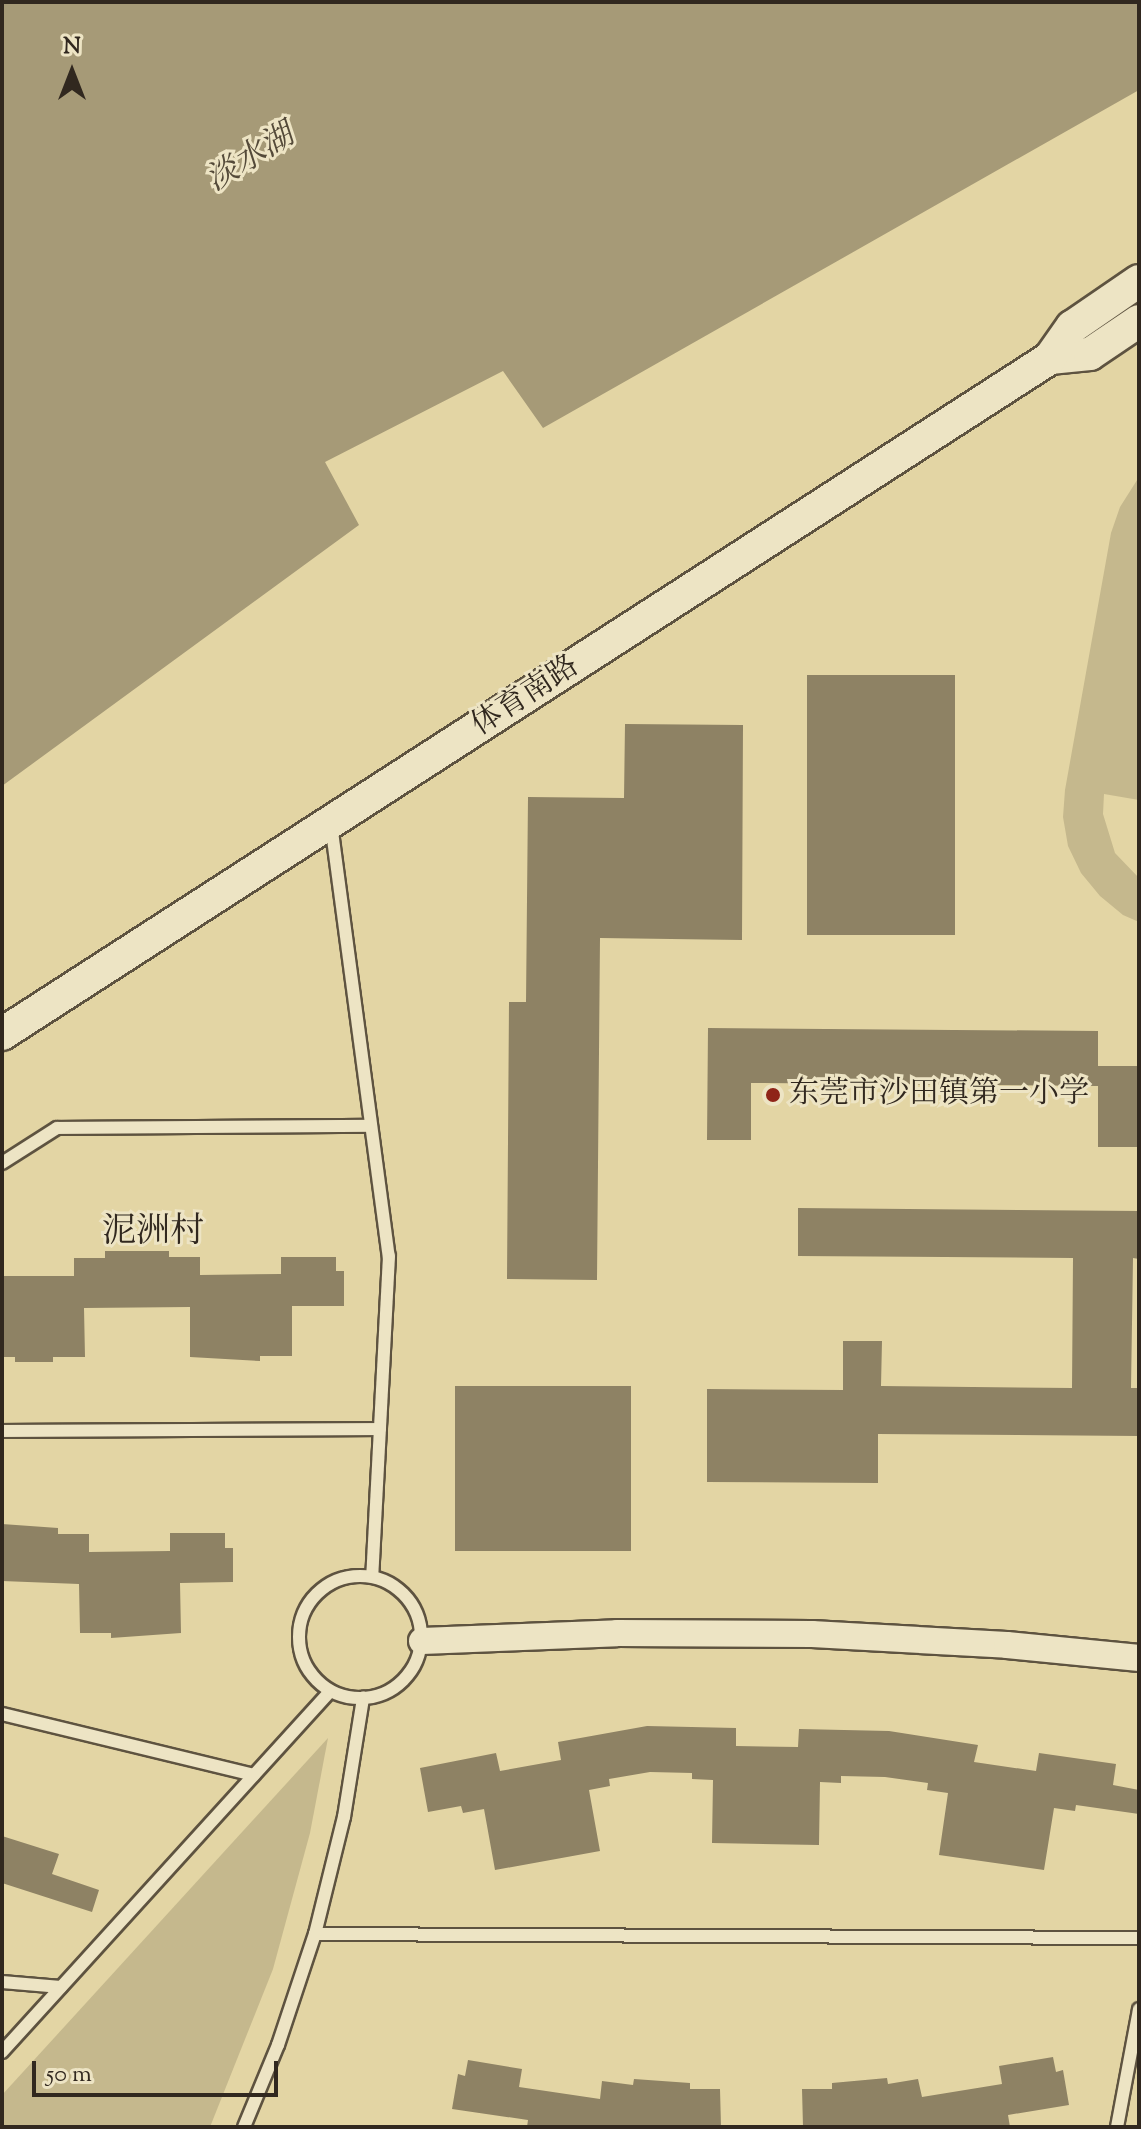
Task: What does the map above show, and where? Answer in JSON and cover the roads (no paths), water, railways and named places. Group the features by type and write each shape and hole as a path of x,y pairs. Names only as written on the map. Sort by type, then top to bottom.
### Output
{"street":[{"name":"体育南路","path":"2,1034 1050,358 1072,327 1139,281"},
{"name":"体育南路","path":"1050,358 1090,354 1139,321"},
{"path":"422,1641 617,1633 812,1634 1007,1645 1139,1658"}],"lane":[{"path":"331,824 389,1256 372,1577"},
{"path":"2,1163 57,1128 371,1126"},
{"path":"2,1431 380,1429"},
{"path":"372,1577 389,1582 409,1600 420,1623 422,1641 410,1673 398,1686 363,1698 331,1691 316,1681 299,1651 301,1616 322,1588 337,1579 372,1577"},
{"path":"2,2052 331,1691"},
{"path":"244,2127 278,2045 315,1934 344,1817 363,1698"},
{"path":"2,1714 254,1775"},
{"path":"315,1934 1139,1938"},
{"path":"2,1982 61,1987"},
{"path":"1117,2127 1139,2009"}],"water":[{"name":"淡水湖","path":"2,2 1139,2 1139,90 543,428 503,371 325,462 359,525 2,786"}],"place":[{"name":"东莞市沙田镇第一小学","path":"773,1095"}],"district":[{"name":"泥洲村","path":"153,1233"}]}
